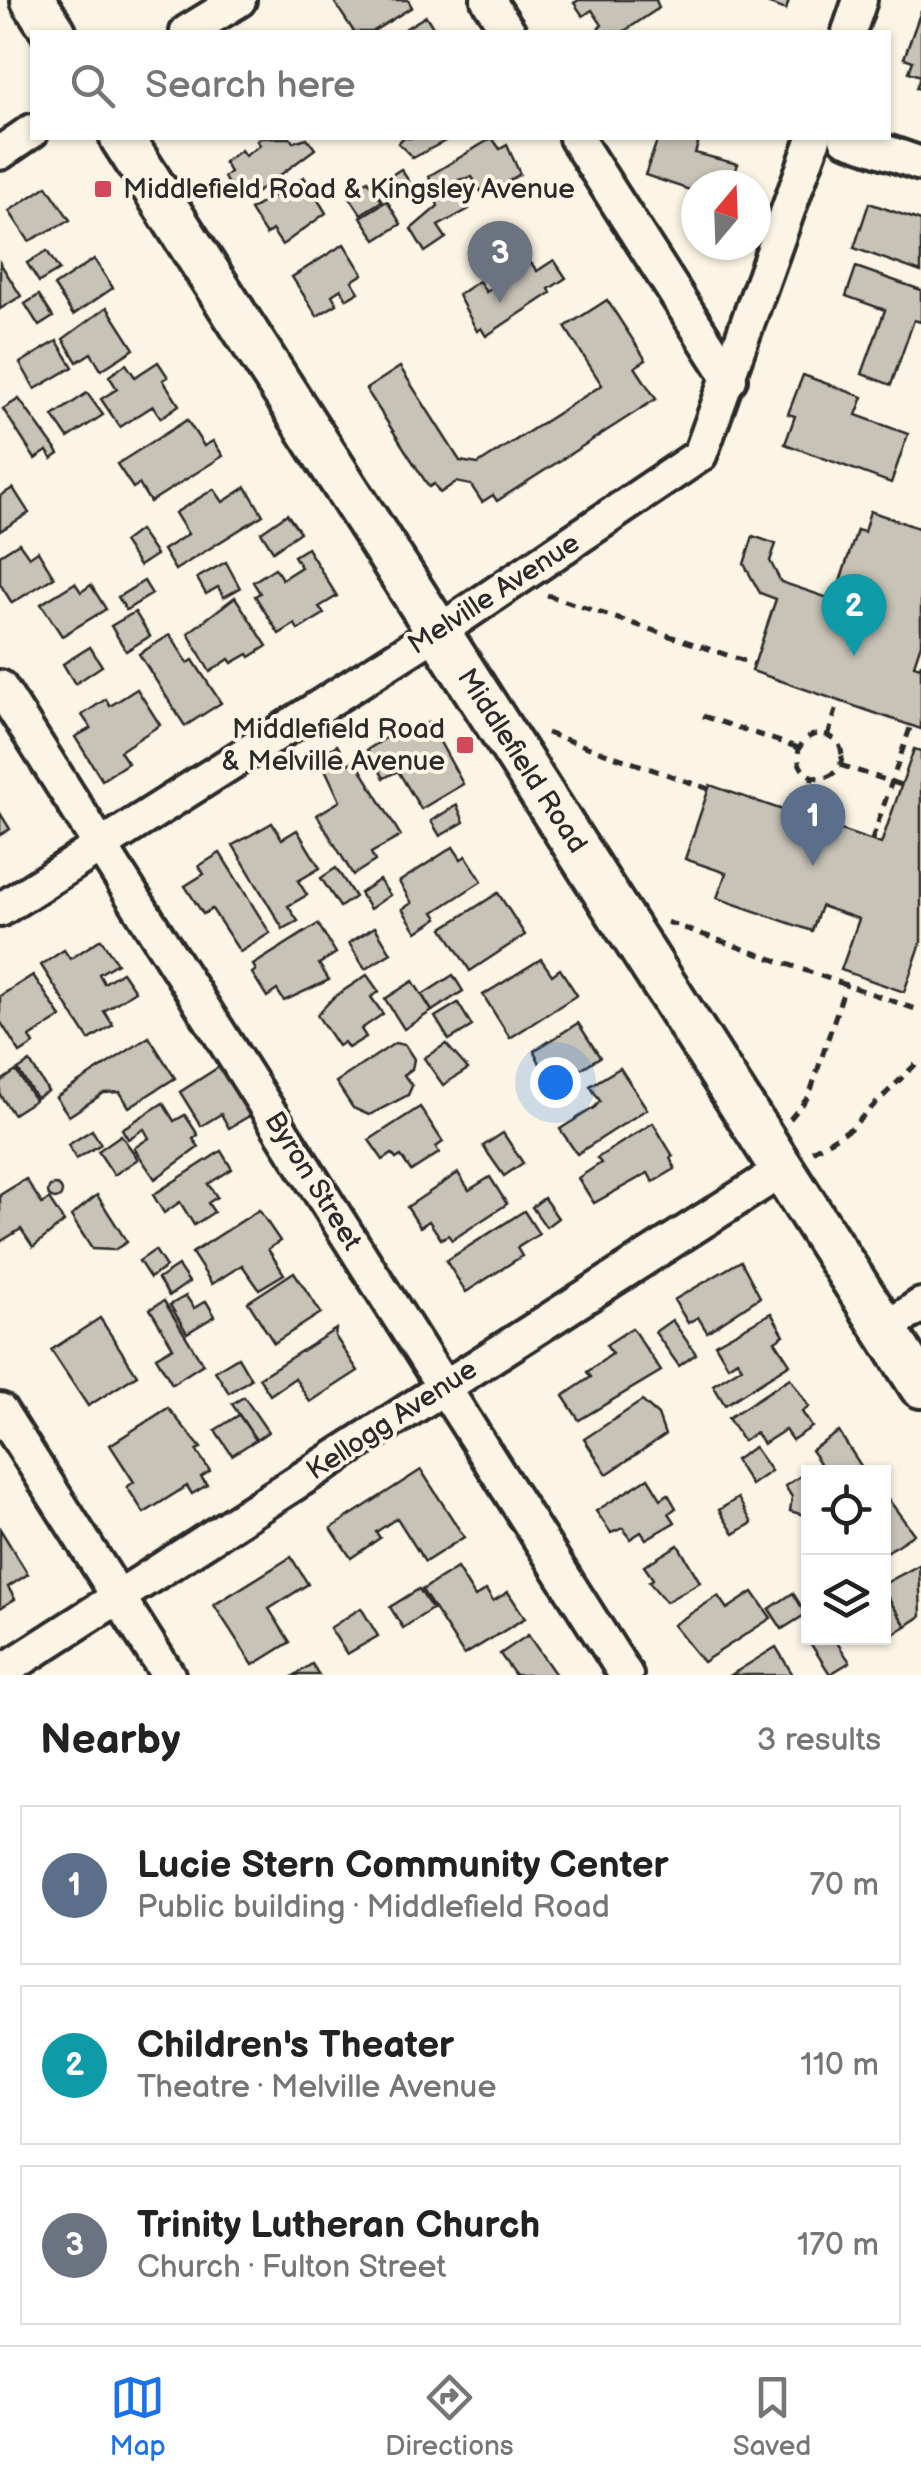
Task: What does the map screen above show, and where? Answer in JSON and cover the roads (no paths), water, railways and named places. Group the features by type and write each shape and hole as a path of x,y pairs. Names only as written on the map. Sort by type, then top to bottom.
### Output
{"main road":[{"path":"34,0 53,30"},
{"name":"Middlefield Road","path":"123,140 921,1386"}],"street":[{"path":"191,30 239,0"},
{"path":"488,0 508,30"},
{"path":"850,30 860,0"},
{"path":"0,153 30,133"},
{"path":"577,140 730,379"},
{"name":"Melville Avenue","path":"0,910 511,584 700,455 813,140"},
{"path":"852,140 921,164"},
{"name":"Byron Street","path":"0,687 626,1675"},
{"name":"Kellogg Avenue","path":"0,1673 442,1388 773,1152"},
{"path":"885,1328 921,1305"},
{"path":"0,1410 168,1675"}],"place":[{"name":"Middlefield Road & Kingsley Avenue","path":"103,189"},
{"name":"Trinity Lutheran Church","path":"500,303"},
{"name":"Children's Theater","path":"854,656"},
{"name":"Middlefield Road & Melville Avenue","path":"465,745"},
{"name":"Lucie Stern Community Center","path":"813,866"}]}
